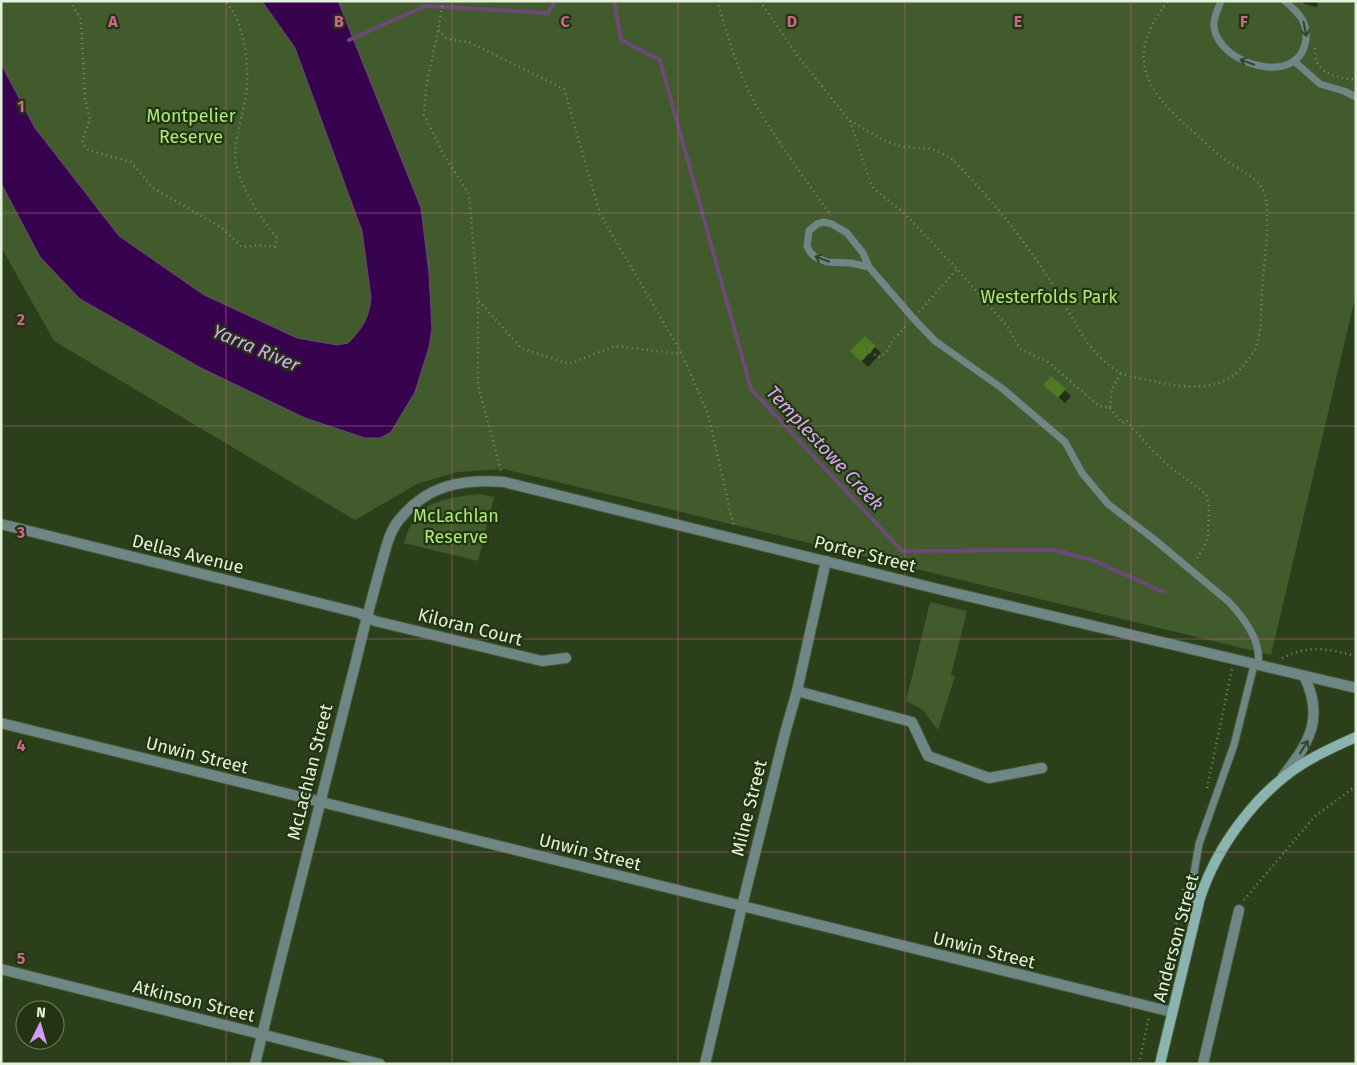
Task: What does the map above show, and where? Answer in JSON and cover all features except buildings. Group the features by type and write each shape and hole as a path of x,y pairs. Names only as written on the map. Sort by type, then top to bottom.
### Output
{"main road":[{"name":"Anderson Street","path":"1160,1064 1195,915 1204,884 1222,849 1246,815 1274,786 1303,764 1329,749 1356,738"}],"street":[{"name":"Porter Street","path":"420,498 434,490 461,482 504,482 1356,688"},
{"name":"McLachlan Street","path":"255,1064 319,802 389,540 397,522 420,498"},
{"name":"Dellas Avenue","path":"1,524 359,613 367,617"},
{"name":"Milne Street","path":"706,1064 784,733 797,690 826,561"},
{"name":"Kiloran Court","path":"367,617 375,621 542,661 566,658"},
{"path":"1274,786 1296,760 1310,736 1312,700 1311,691 1304,676"},
{"path":"797,690 912,722 928,756 989,778 1042,768"},
{"name":"Unwin Street","path":"1,723 1172,1012"},
{"path":"1203,1064 1239,910"},
{"name":"Atkinson Street","path":"1,969 380,1064"}],"lane":[{"path":"1221,1 1215,17 1214,27 1218,41 1224,49 1242,60 1256,65 1278,66 1294,61 1300,56 1305,47 1307,36 1306,27 1301,16 1285,1"},
{"path":"1294,61 1320,84 1344,91 1356,97"},
{"path":"870,267 823,261 810,252 807,246 809,231 814,226 823,222 832,224 840,229 858,246 870,267 935,341 1003,389 1065,442 1082,473 1108,504 1229,602 1242,618 1257,647 1259,666 1234,745 1199,844 1194,872 1195,915"}],"path":[{"path":"70,1 81,20 85,99 90,119 82,142 88,150 131,162 153,188 222,228 242,247 258,245 275,247 276,237 260,218 236,162 237,140 247,85 246,58 244,40 230,7 225,1"},
{"path":"443,1 426,88 424,115 444,155 469,194 478,300 478,386 504,482"},
{"path":"717,1 736,60 755,104 791,160 840,229"},
{"path":"760,1 797,55 849,120 874,189 904,213 957,269 1007,326 1020,350 1048,362 1099,406 1110,408 1122,423 1126,420 1150,448 1169,466 1206,494 1209,506 1208,539 1190,569"},
{"path":"849,120 893,144 932,149 951,158 1001,213 1036,259 1089,346 1102,359 1121,373 1187,387 1218,384 1232,378 1244,367 1257,344 1266,239 1267,196 1261,186 1225,160 1169,110 1151,85 1143,62 1145,40 1156,17 1168,1"},
{"path":"438,30 447,39 469,42 564,89 600,214 682,354 708,414 737,539"},
{"path":"1307,36 1312,37 1315,42 1314,56 1318,66 1341,78 1356,80"},
{"path":"944,283 957,269"},
{"path":"478,300 521,348 569,364 615,346 682,354"},
{"path":"1110,408 1112,389 1121,373"},
{"path":"1259,666 1292,654 1314,649 1324,648 1356,656"},
{"path":"1239,910 1245,897 1315,816 1356,786"}],"green space":[{"name":"Montpelier Reserve","path":"1,1 262,1 295,48 362,231 371,297 370,307 365,323 348,343 337,345 297,338 204,295 119,236 35,128 1,64"},
{"name":"Westerfolds Park","path":"335,1 1356,1 1356,294 1271,655 504,469 457,472 417,484 355,520 54,341 1,247 1,183 40,257 305,418 430,302 429,273 419,203"},
{"name":"McLachlan Reserve","path":"479,494 494,497 478,561 404,543 415,518 423,510 441,501"},
{"path":"930,602 967,611 951,675 955,676 938,730 923,710 906,701"}],"water":[{"name":"Yarra River","path":"262,1 338,1 421,208 429,273 432,329 429,347 415,392 391,432 380,438 365,438 305,418 201,368 80,299 40,257 1,183 1,64 35,128 119,236 204,295 297,338 337,345 348,343 364,322 369,310 371,297 362,231 295,48"}],"waterway":[{"name":"Templestowe Creek","path":"349,40 425,6 548,13 555,1"},
{"name":"Templestowe Creek","path":"614,1 621,40 660,60 751,389 902,551 1054,550 1092,560 1164,592"}]}
